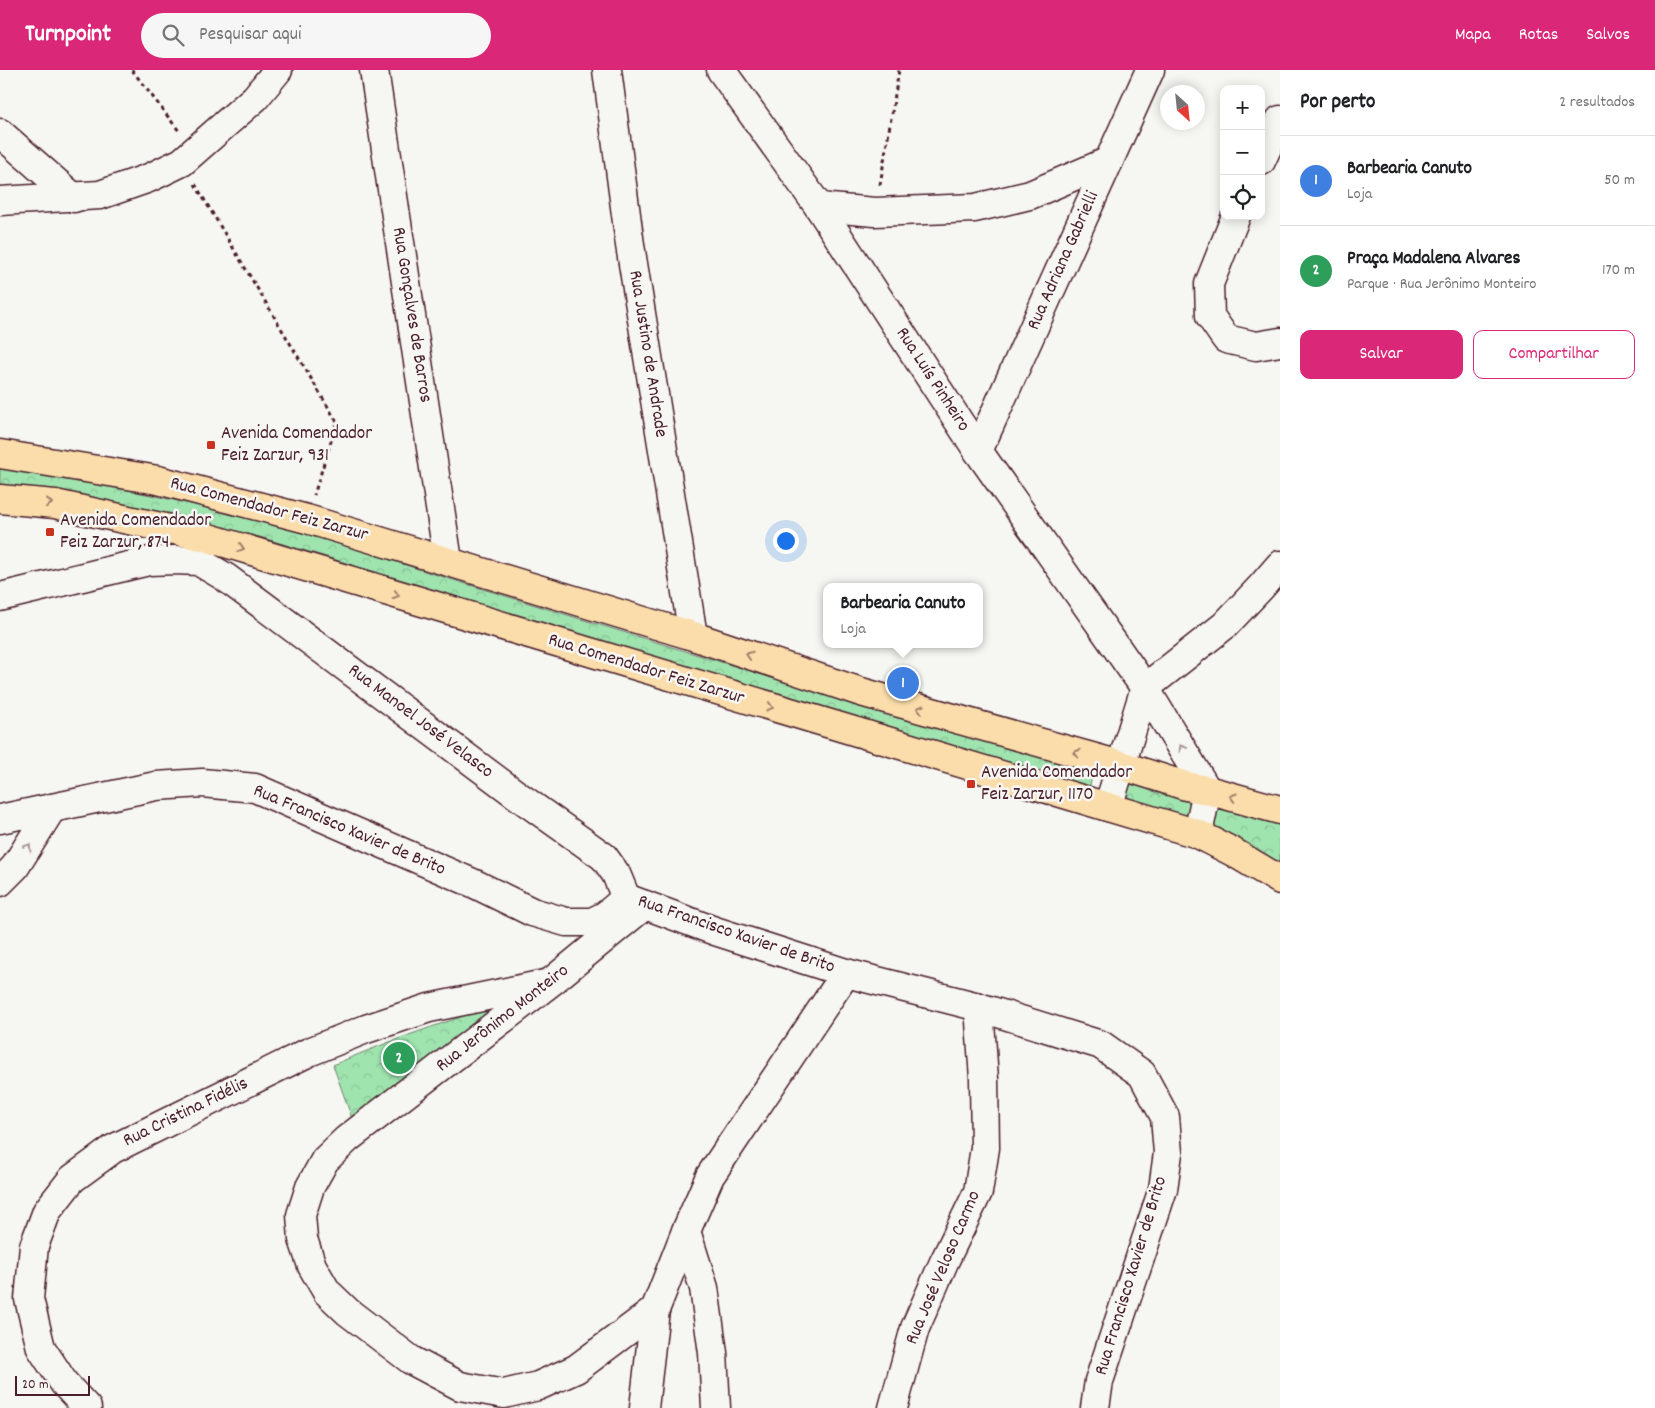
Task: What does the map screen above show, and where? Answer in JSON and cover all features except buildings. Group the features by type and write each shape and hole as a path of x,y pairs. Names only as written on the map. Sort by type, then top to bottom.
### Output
{"main road":[{"name":"Rua Comendador Feiz Zarzur","path":"0,454 158,480 307,519 693,636 861,692 1120,765 1186,786 1280,810"},
{"name":"Rua Comendador Feiz Zarzur","path":"0,499 55,504 200,549 1108,807 1198,834 1280,880"}],"street":[{"path":"0,201 100,195 149,178 189,157 255,98 278,70"},
{"name":"Rua Gonçalves de Barros","path":"374,70 448,561"},
{"name":"Rua Justino de Andrade","path":"607,70 630,245 693,636"},
{"name":"Rua Luís Pinheiro","path":"721,70 819,207 978,451 1145,688 1207,790"},
{"name":"Rua Adriana Gabrielli","path":"978,451 1150,70"},
{"path":"1265,152 1280,120"},
{"path":"0,133 74,198"},
{"path":"819,207 875,212 975,208 1030,194 1110,161"},
{"path":"1234,220 1209,284 1210,316 1226,339 1256,346 1280,342"},
{"path":"0,596 149,561 175,560 200,549"},
{"name":"Rua Manoel José Velasco","path":"200,549 225,577 513,792 604,857 635,901"},
{"path":"1108,807 1145,688 1225,625 1280,564"},
{"name":"Rua Francisco Xavier de Brito","path":"0,819 156,786 202,783 255,788 475,884 532,912 566,922 592,922 635,901 714,931 846,973 979,1007 1101,1045 1142,1074 1164,1117 1168,1153 1163,1189 1099,1381 1095,1408"},
{"path":"1198,834 1207,790"},
{"path":"0,882 15,867 52,808"},
{"name":"Rua Jerônimo Monteiro","path":"635,901 551,982 348,1139 325,1160 310,1187 301,1215 303,1239 312,1266 328,1292 348,1312 411,1360 460,1386 504,1394 538,1386 576,1369 655,1310"},
{"path":"644,1408 655,1310 710,1176 846,973"},
{"name":"Rua Cristina Fidélis","path":"87,1408 64,1383 41,1348 29,1299 34,1246 47,1212 72,1179 114,1148 309,1052 429,1008 551,982"},
{"name":"Rua José Veloso Carmo","path":"893,1408 915,1328 978,1192 985,1148 984,1079 979,1007"},
{"path":"686,1231 704,1288 713,1353 716,1408"}],"path":[{"path":"132,70 189,157 337,422 307,519"},
{"path":"875,212 899,70"}],"green space":[{"path":"0,466 114,487 273,522 424,571 786,682 1094,769 1089,789 806,711 462,598 260,537 78,498 0,492"},
{"path":"1122,777 1195,796 1190,823 1120,801"},
{"path":"1217,803 1280,817 1280,866 1209,828"},
{"path":"529,995 355,1127 333,1065 406,1036"}],"place":[{"name":"Avenida Comendador Feiz Zarzur, 931","path":"211,445"},
{"name":"Avenida Comendador Feiz Zarzur, 874","path":"50,532"},
{"name":"Barbearia Canuto","path":"903,683"},
{"name":"Avenida Comendador Feiz Zarzur, 1170","path":"971,784"},
{"name":"Praça Madalena Alvares","path":"399,1058"}]}
